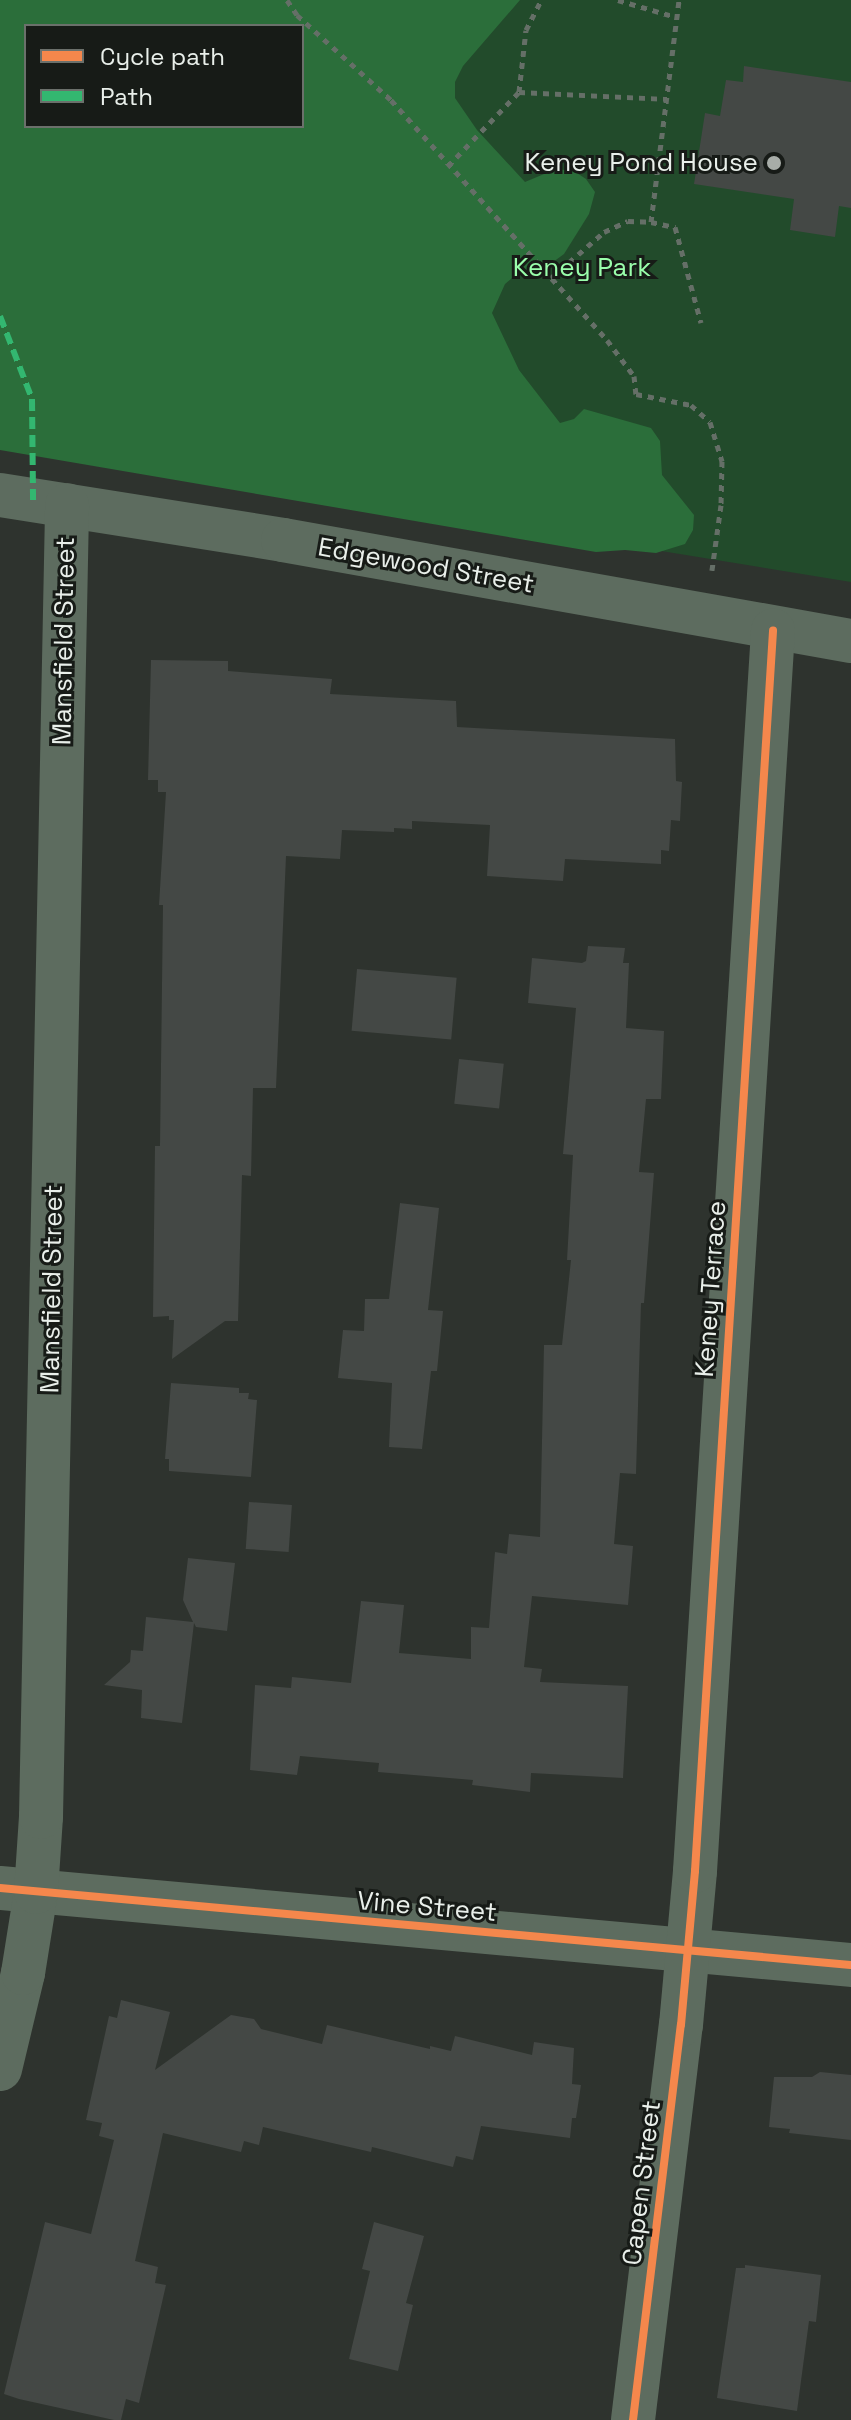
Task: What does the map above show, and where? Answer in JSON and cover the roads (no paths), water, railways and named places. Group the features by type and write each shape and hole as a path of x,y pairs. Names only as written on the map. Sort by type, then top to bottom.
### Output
{"street":[{"name":"Edgewood Street","path":"0,495 283,540 773,630 851,641"},
{"name":"Mansfield Street","path":"0,2069 23,1973 18,1890 42,1801 67,505"},
{"name":"Keney Terrace","path":"688,1951 773,630"},
{"name":"Vine Street","path":"18,1890 851,1965"},
{"name":"Capen Street","path":"633,2420 688,1951"}],"place":[{"name":"Keney Pond House","path":"774,163"}],"park label":[{"name":"Keney Park","path":"582,268"}]}
